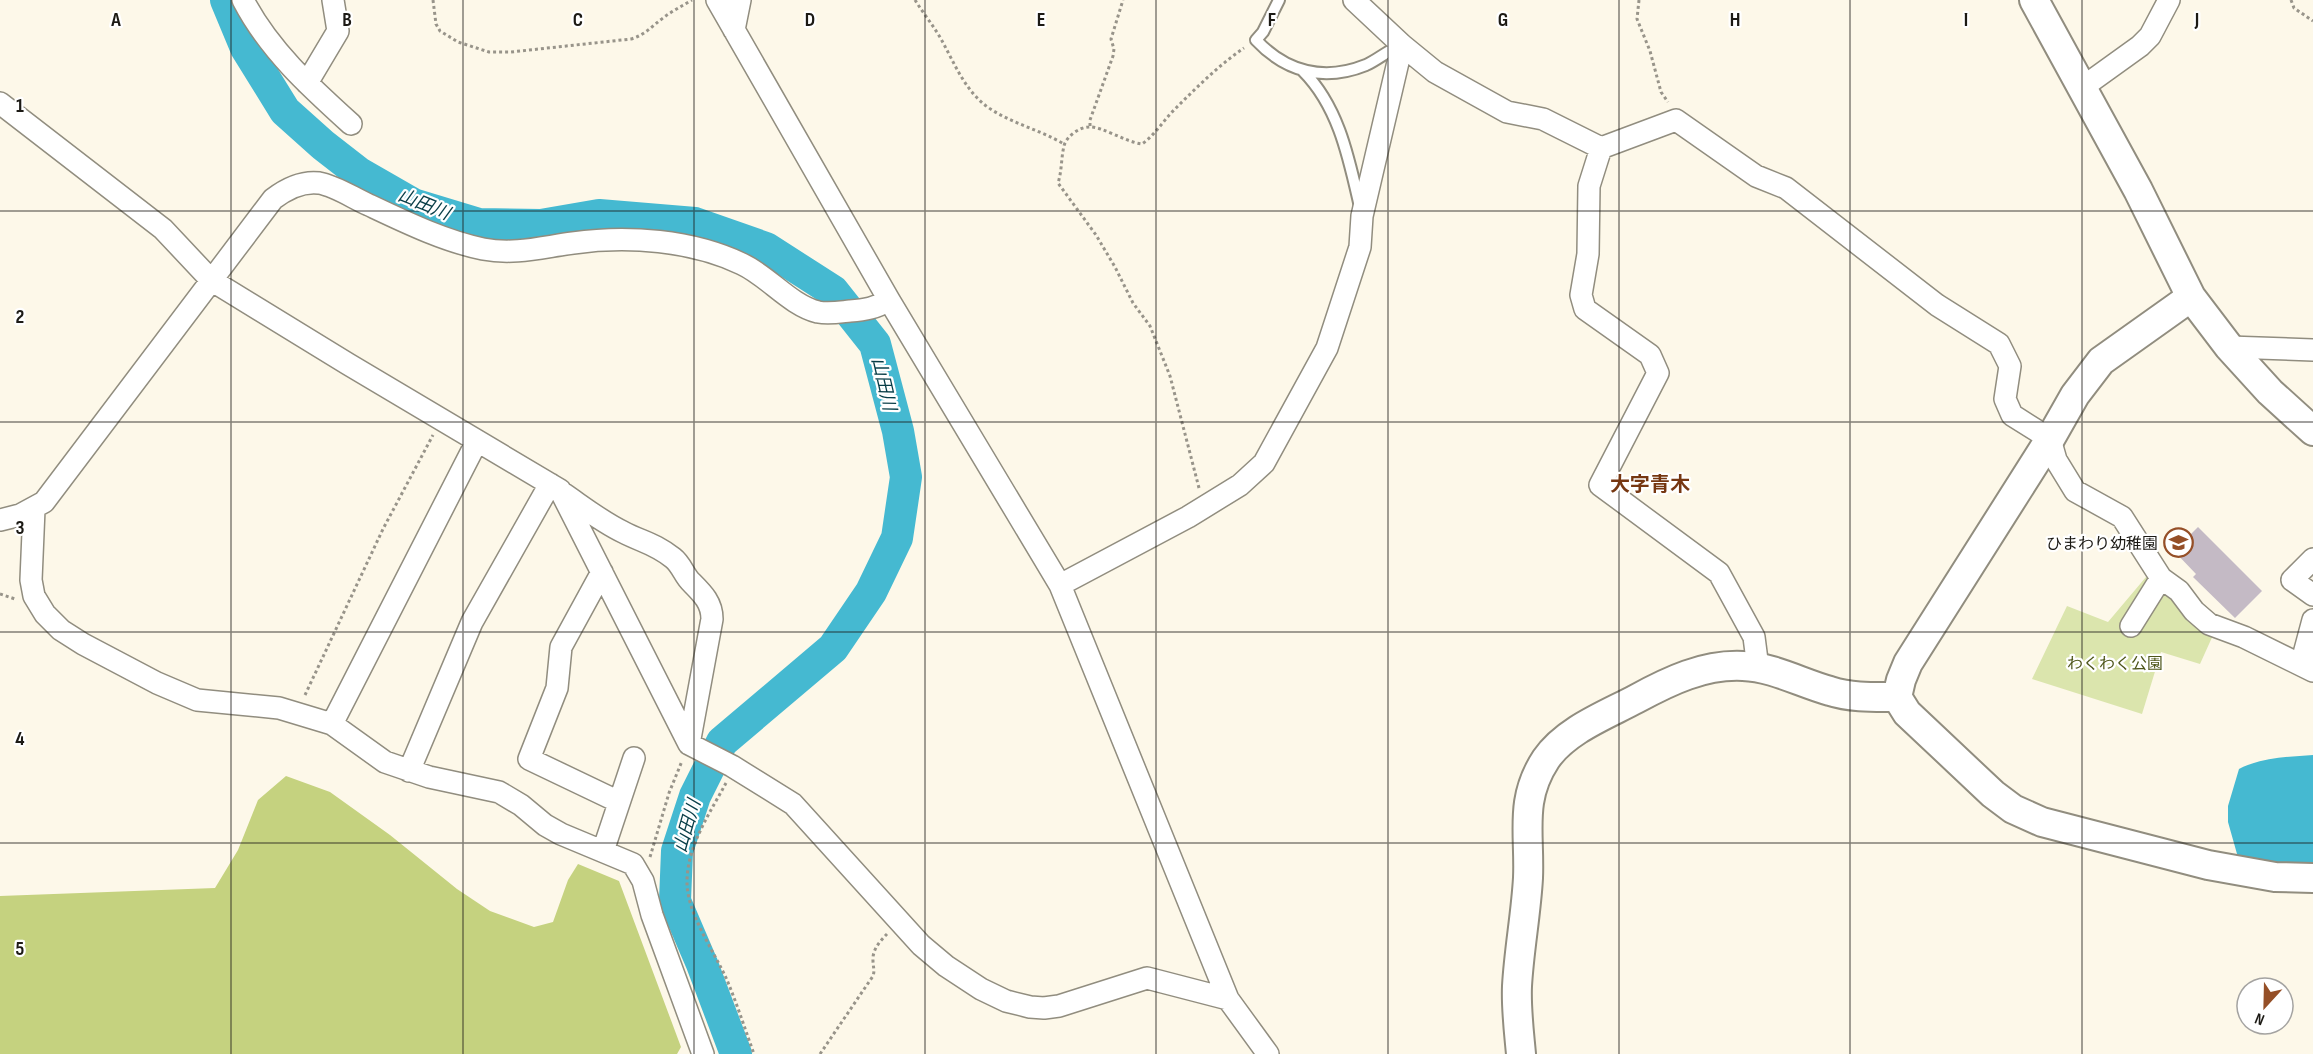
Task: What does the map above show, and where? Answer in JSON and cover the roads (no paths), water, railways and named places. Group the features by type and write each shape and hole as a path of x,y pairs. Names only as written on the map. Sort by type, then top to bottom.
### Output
{"street":[{"path":"243,0 266,37 307,83 351,124"},
{"path":"307,83 338,31 333,0"},
{"path":"717,0 889,300 1060,585 1228,999 1268,1054"},
{"path":"734,30 740,0"},
{"path":"1354,0 1435,72 1507,112 1543,119 1601,148 1676,120 1756,176 1786,188 1937,305 1999,344 2010,366 2006,399 2012,415 2049,439 2056,460 2075,491 2121,517 2162,578 2179,591 2194,611 2209,624 2244,637 2307,668 2313,620"},
{"path":"2034,0 2138,190 2191,297 2229,347 2270,392 2313,431"},
{"path":"2083,87 2140,46 2150,36 2169,0"},
{"path":"1060,585 1204,507 1240,485 1264,463 1327,348 1360,247 1362,216 1402,45"},
{"path":"0,103 164,229 212,280 555,487 615,527 649,541 682,567 690,582 707,600 712,609 692,746"},
{"path":"1601,148 1589,186 1588,254 1581,295 1585,309 1650,356 1658,373 1600,485 1719,573 1754,637 1758,668"},
{"path":"0,520 34,509 44,502 273,199 285,190 298,185 320,183 340,190 413,225 484,249 521,252 620,239 657,243 701,249 730,259 746,266 796,301 817,312 868,309 889,300"},
{"path":"2191,297 2101,361 2075,395 1908,663 1897,697 1907,713 1993,794 2013,809 2042,822 2208,865 2275,877 2313,878"},
{"path":"2229,347 2313,350"},
{"path":"332,724 477,441"},
{"path":"555,487 602,572 692,746 733,767 794,804 921,945 946,966 981,989 1019,1005 1044,1008 1059,1006 1147,978 1228,999"},
{"path":"409,771 472,622 555,487"},
{"path":"34,509 31,573 34,596 45,614 61,630 83,644 197,700 227,704 258,704 332,724 385,762 409,771 499,792 561,834 633,864 643,881 652,915 703,1054"},
{"path":"2313,559 2292,580 2313,596"},
{"path":"602,572 561,647 557,688 528,759 620,802"},
{"path":"2131,626 2162,578"},
{"path":"1521,1054 1517,988 1527,880 1526,819 1533,785 1547,758 1560,743 1578,731 1682,676 1725,667 1758,668 1830,691 1864,697 1897,697"},
{"path":"603,851 634,758"}],"lane":[{"path":"1279,0 1263,32 1256,40 1281,61 1303,71 1318,74 1353,68 1366,64 1388,50 1402,45"},
{"path":"1303,71 1316,84 1328,103 1348,158 1362,216"}],"water":[{"path":"2313,755 2313,865 2239,861 2228,822 2228,806 2239,769 2266,760"}],"waterway":[{"name":"山田川","path":"226,0 246,48 285,111 359,173 413,204 479,224 541,225 599,215 695,223 766,248 833,291 875,344 898,431 906,477 897,538 871,592 833,648 722,742 695,796 677,851 675,901 736,1054"}],"place":[{"name":"ひまわり幼稚園","path":"2179,543"}],"district":[{"name":"大字青木","path":"1650,484"}],"park label":[{"name":"わくわく公園","path":"2115,663"}]}
